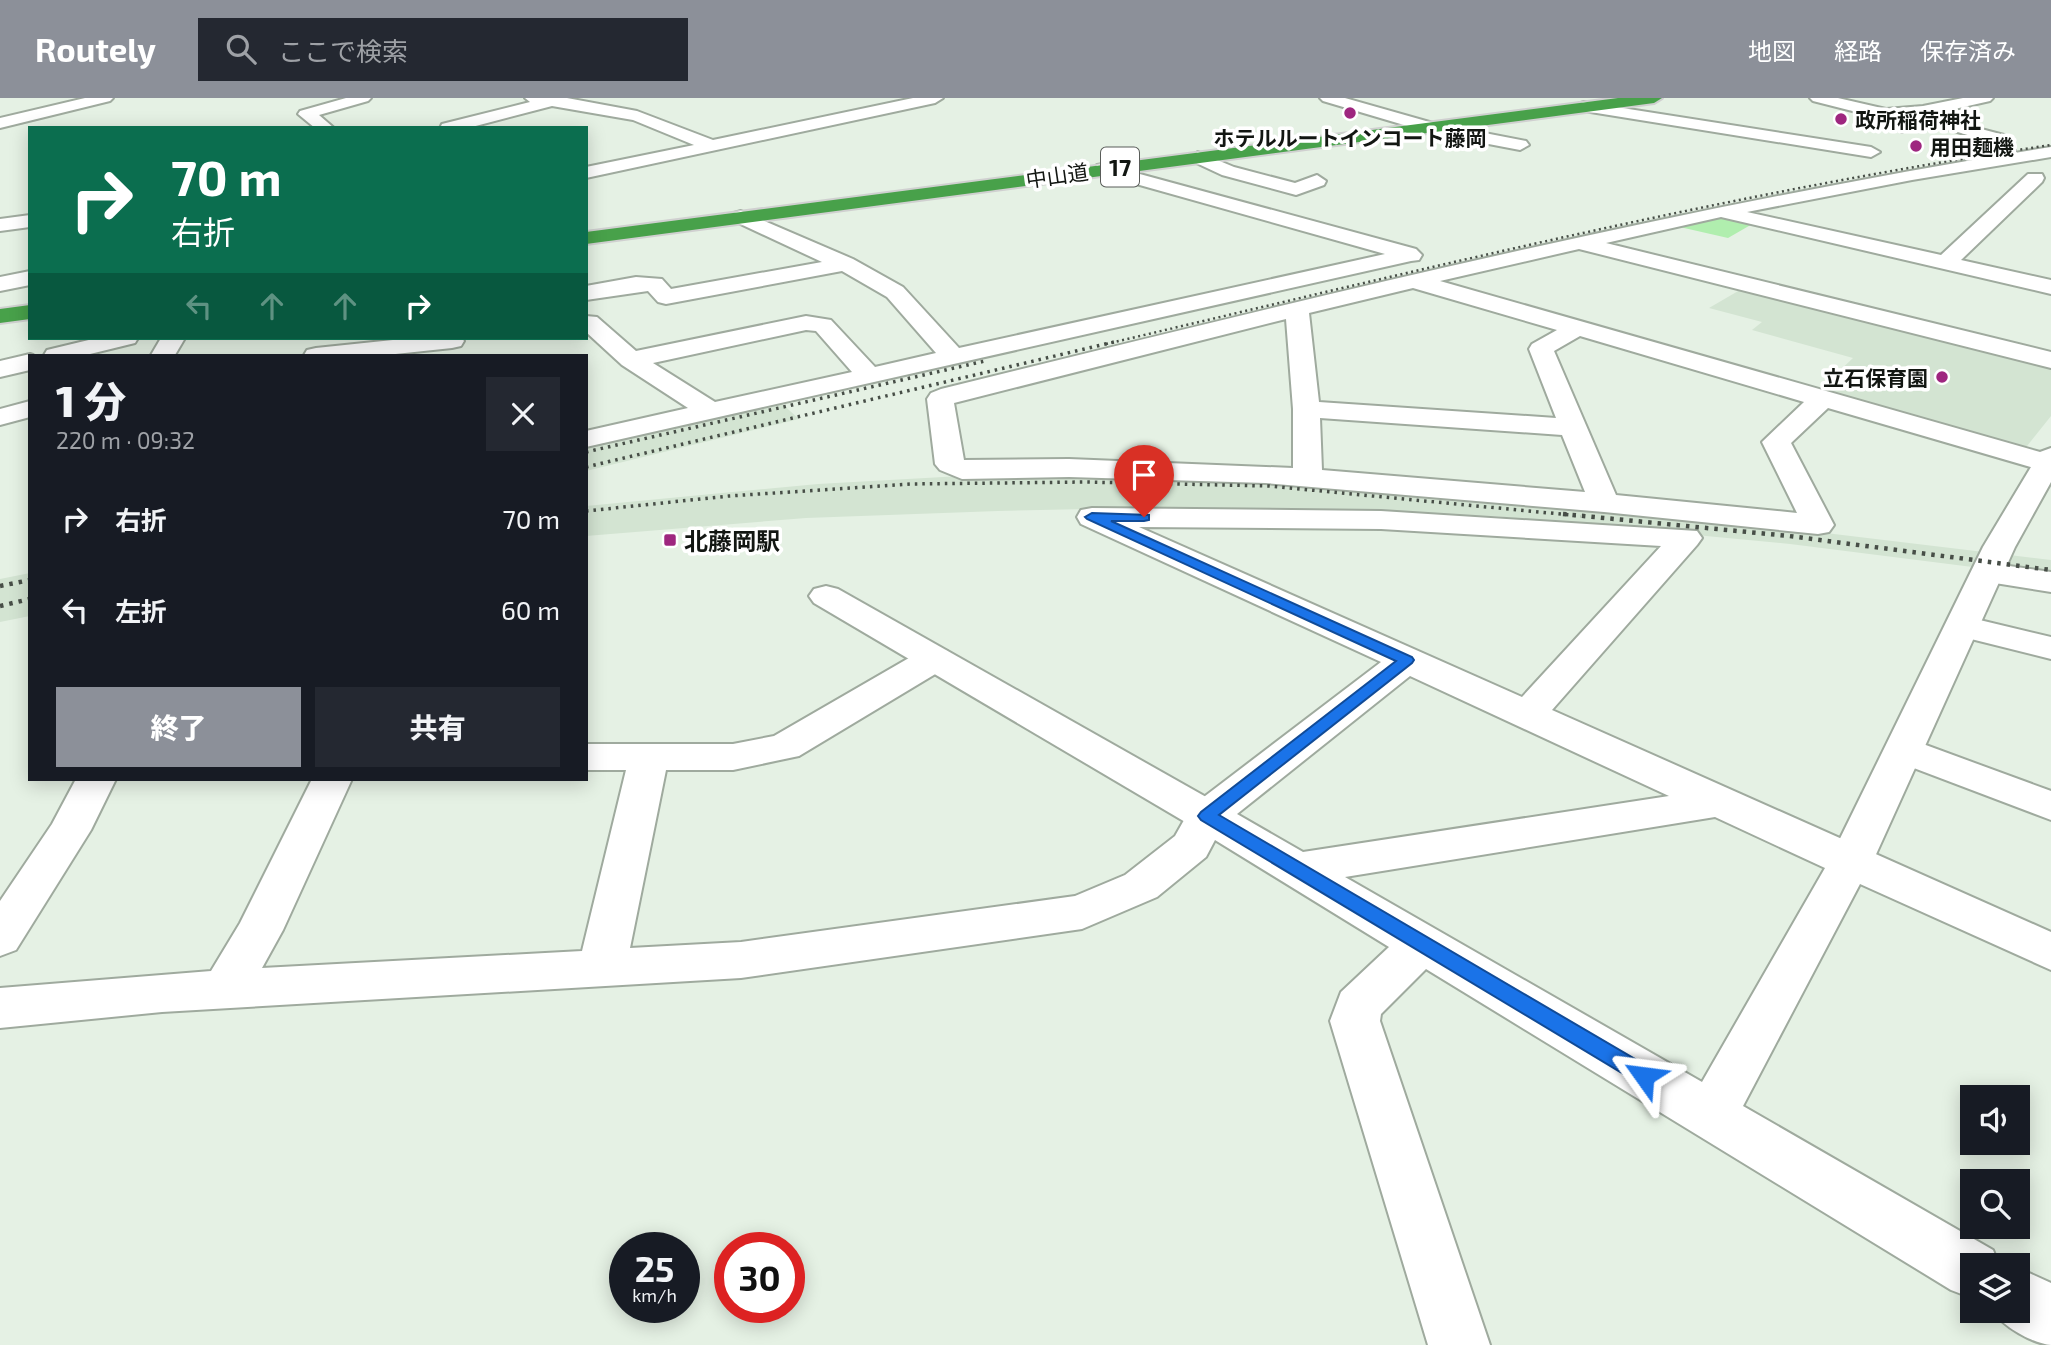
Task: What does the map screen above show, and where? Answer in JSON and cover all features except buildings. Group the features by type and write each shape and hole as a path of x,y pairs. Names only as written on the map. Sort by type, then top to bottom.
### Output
{"highway":[{"name":"中山道","path":"588,238 1654,98"},
{"path":"0,316 28,312"}],"street":[{"path":"0,122 105,98"},
{"path":"323,126 306,114 363,98"},
{"path":"533,98 558,100 637,116 712,146"},
{"path":"895,98 913,103"},
{"path":"588,173 935,98"},
{"path":"1818,98 1998,139"},
{"path":"1897,118 1985,98"},
{"path":"1334,99 1431,128 1520,145"},
{"path":"456,126 558,100"},
{"path":"73,105 86,121"},
{"path":"1584,107 1871,152"},
{"path":"1823,399 1776,442 1818,525 1308,477 1069,468 962,470 950,464 940,399 950,394 1714,211 2051,152"},
{"path":"1199,157 1228,171 1296,189 1317,181"},
{"path":"1965,165 2043,180"},
{"path":"588,439 1411,255 1103,169"},
{"path":"1945,263 2043,180"},
{"path":"1714,211 2051,286"},
{"path":"741,217 845,264 895,292 952,356"},
{"path":"0,225 28,220"},
{"path":"1577,242 2051,360"},
{"path":"588,293 636,284 654,284 667,297 845,264"},
{"path":"0,284 28,278"},
{"path":"1416,281 1823,399 2045,474 1988,573 1851,862 1711,1115"},
{"path":"1297,310 1306,409 1308,477"},
{"path":"631,360 806,323 823,325 869,375"},
{"path":"588,325 631,360 710,411"},
{"path":"1577,328 1541,349 1604,503"},
{"path":"59,354 118,340"},
{"path":"326,354 452,341"},
{"path":"0,369 28,362"},
{"path":"1306,409 1574,428"},
{"path":"0,417 28,410"},
{"path":"1527,714 1686,538 1381,520 1092,517 2051,952"},
{"path":"1988,573 2051,582"},
{"path":"825,596 1207,816 1960,1263"},
{"path":"1962,627 2051,648"},
{"path":"588,757 733,757 785,747 934,659"},
{"path":"0,1008 225,990 741,960 1082,912 1141,886 1191,846 1207,816 1407,660"},
{"path":"1904,750 2051,806"},
{"path":"602,968 649,757"},
{"path":"0,937 70,830 95,781"},
{"path":"225,990 260,930 331,781"},
{"path":"1297,869 1721,802"},
{"path":"1422,944 1358,1006 1355,1021 1459,1345"},
{"path":"2030,1304 2051,1317"}],"shaded area":[{"name":"立石保育園","path":"1745,287 2051,364 2051,416 2027,446 2009,446 1818,391 1853,358 1752,330 1762,322 1709,308"},
{"path":"780,402 799,419 588,471 588,446"},
{"path":"997,474 1266,478 1784,528 2051,560 2051,577 1790,544 1494,516 1088,509 806,518 588,536 588,506 818,484"},
{"path":"28,573 28,616 0,622 0,579"}],"green space":[{"path":"1712,216 1754,223 1728,238 1671,225"}],"railway":[{"path":"1106,344 1695,209 1932,164 2051,145"},
{"path":"588,467 1114,342"},
{"path":"588,452 985,361"},
{"path":"588,511 729,496 911,484 1085,482 1269,486 1581,516"},
{"path":"1563,514 1789,536 2051,570"},
{"path":"0,586 28,580"},
{"path":"0,606 28,599"}],"place":[{"name":"ホテルルートインコート藤岡","path":"1350,113"},
{"name":"政所稲荷神社","path":"1841,119"},
{"name":"用田麺機","path":"1916,146"},
{"name":"立石保育園","path":"1942,377"},
{"name":"北藤岡駅","path":"670,540"}],"route":[{"path":"1144,517 1092,517 1407,660 1207,816 1644,1076"}]}
